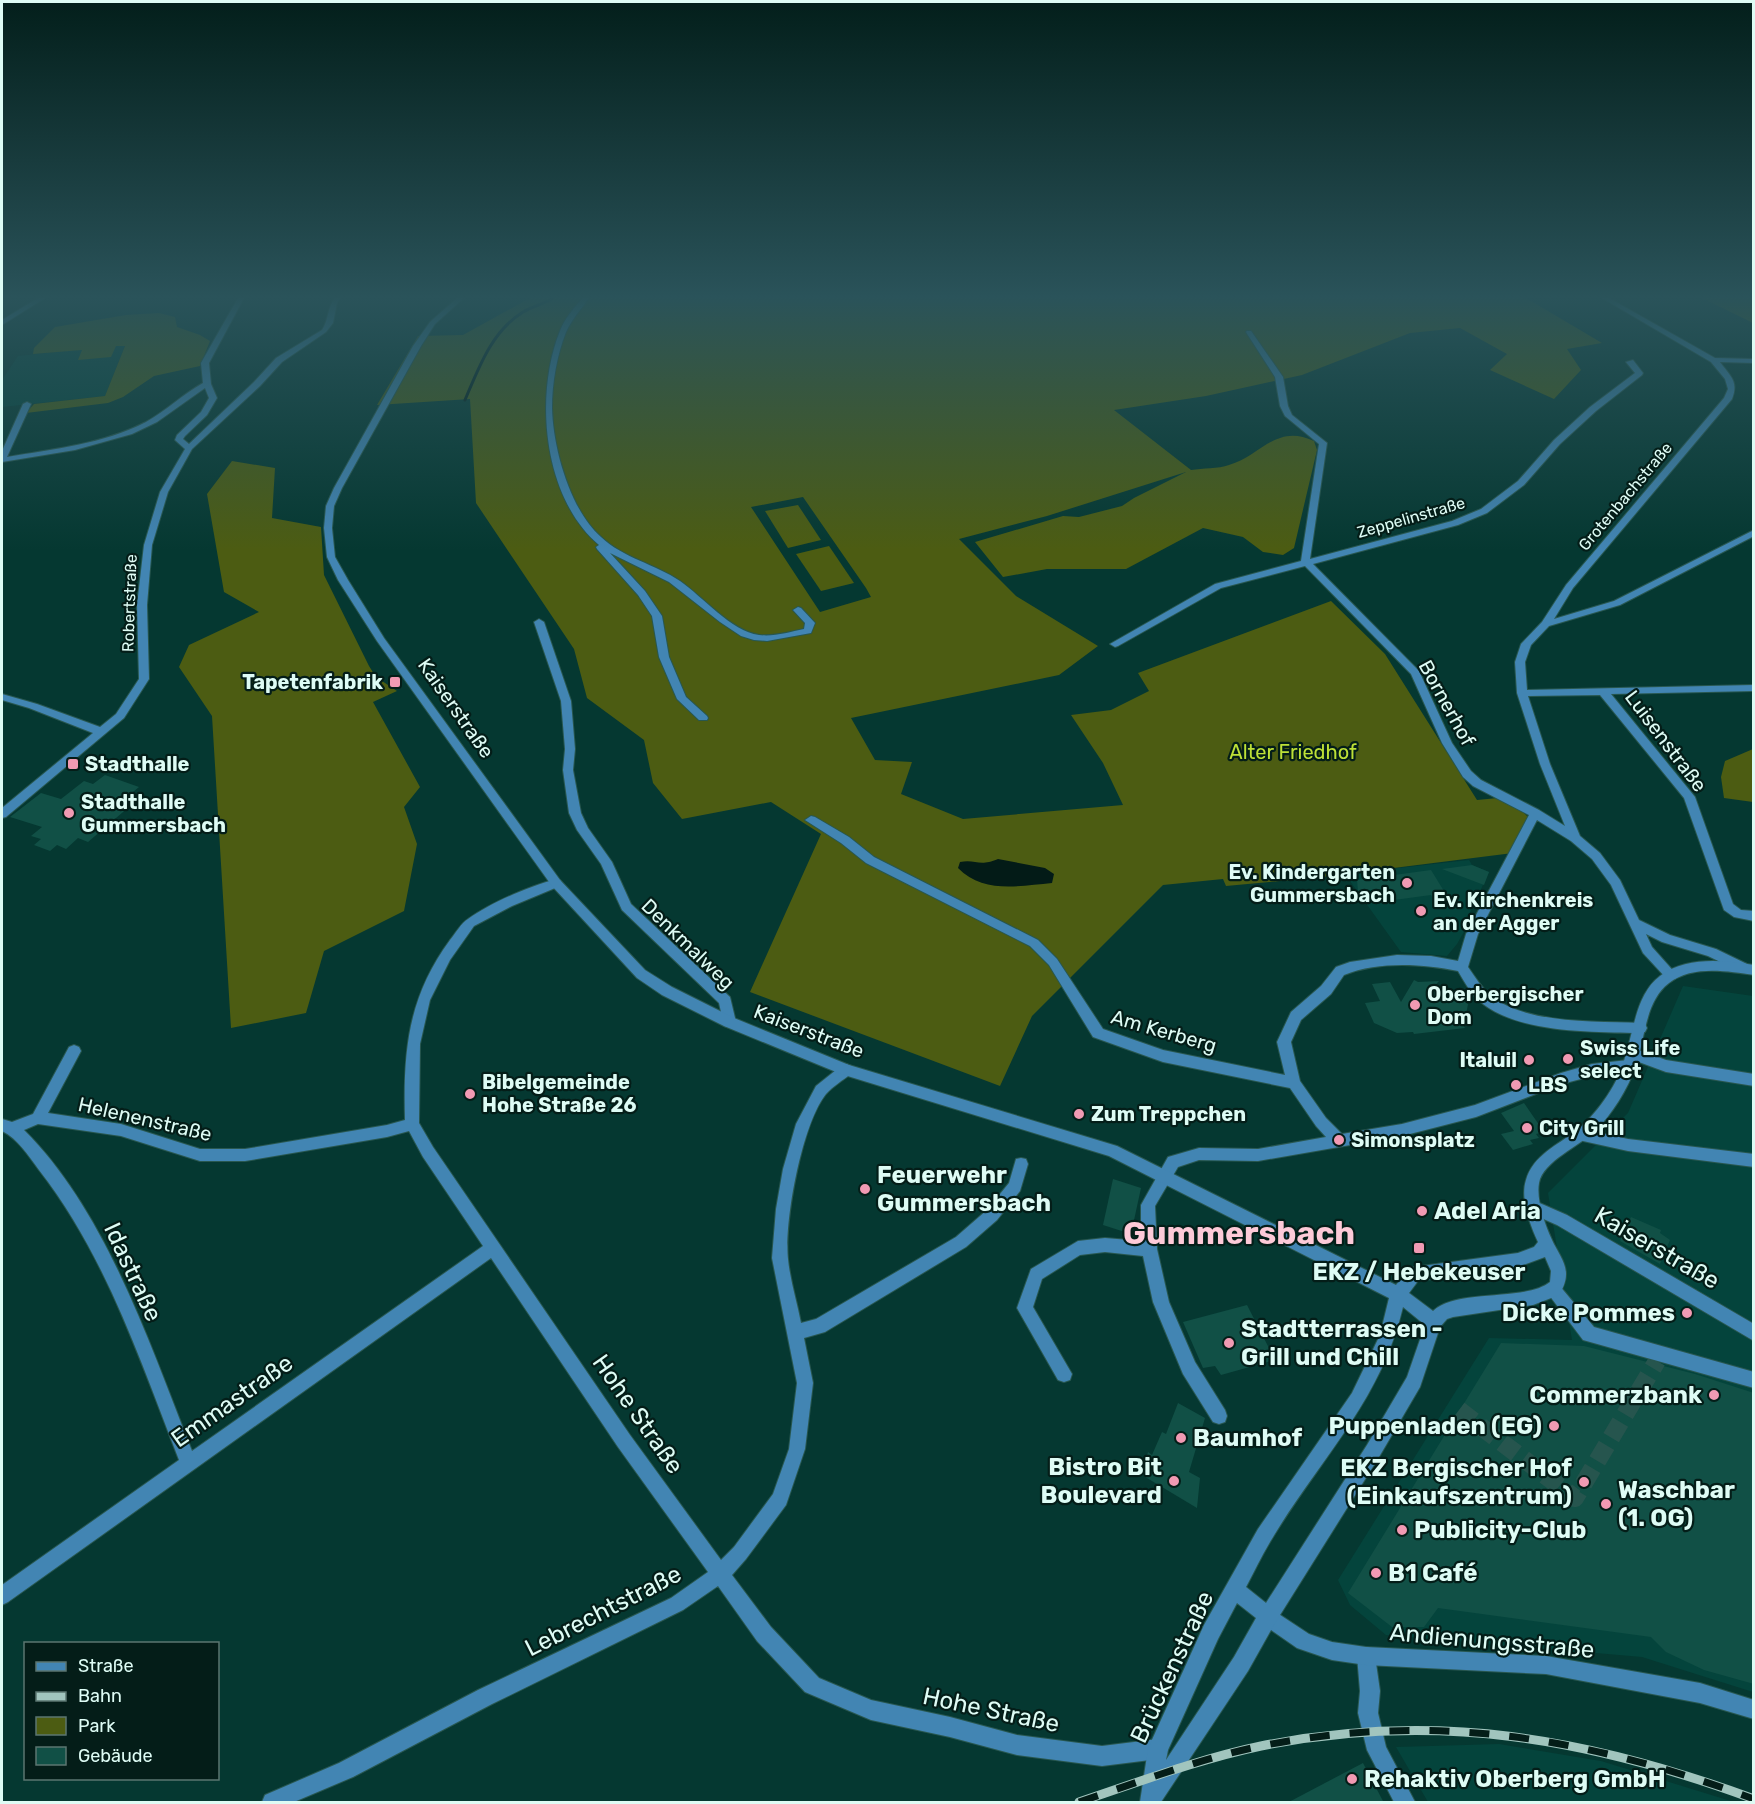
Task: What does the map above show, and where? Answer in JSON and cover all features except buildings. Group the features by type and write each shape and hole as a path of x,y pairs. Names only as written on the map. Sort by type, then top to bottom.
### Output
{"street":[{"name":"Robertstraße","path":"2,814 120,716 144,678 142,605 148,545 164,492 189,447 259,382"},
{"name":"Kaiserstraße","path":"397,382 330,506 328,528 331,557 380,639 556,883 641,974 667,991 729,1022 846,1070 1112,1151 1398,1294 1434,1322"},
{"path":"551,382 548,416 563,484 600,548 642,593 657,616 664,657 682,699 703,718"},
{"path":"1115,644 1218,586 1306,562 1323,443 1289,416 1284,406 1280,382"},
{"name":"Zeppelinstraße","path":"1306,562 1455,523 1484,511 1521,483 1557,442 1627,382"},
{"name":"Grotenbachstraße","path":"1575,838 1545,764 1522,693 1520,662 1527,644 1546,624 1569,587 1728,399 1732,389 1730,382"},
{"path":"2,459 80,447 116,437 147,424 170,410 193,390 207,384 213,398 210,406 180,435 179,440 189,447"},
{"path":"2,459 27,404"},
{"path":"1546,624 1617,603 1754,532"},
{"path":"595,537 613,551 671,579 727,622 753,637 772,638 808,632 810,623 798,610"},
{"name":"Bornerhof","path":"1306,562 1345,605 1415,673 1447,743 1467,774 1493,792 1535,813 1575,838 1596,856 1616,883 1647,950 1671,975"},
{"name":"Denkmalweg","path":"539,622 566,701 570,749 568,770 575,813 583,830 606,862 626,908 725,1000 729,1022"},
{"path":"1522,693 1754,688"},
{"name":"Luisenstraße","path":"1603,691 1689,797 1728,908 1738,914 1754,916"},
{"path":"2,697 102,732"},
{"path":"1535,813 1472,934 1462,967 1473,986 1492,1005 1528,1018 1573,1024 1640,1028"},
{"name":"Am Kerberg","path":"812,820 845,840 870,860 1034,943 1053,962 1098,1033 1163,1056 1294,1083"},
{"path":"412,1124 413,1044 424,1000 445,957 470,923 508,903 556,883"},
{"path":"1635,923 1666,939 1712,952 1748,969"},
{"path":"1340,1140 1321,1122 1294,1083 1284,1042 1296,1016 1326,990 1340,971 1350,967 1397,960 1431,961 1462,967"},
{"path":"1554,1290 1560,1274 1545,1244 1531,1185 1538,1168 1582,1135 1606,1111 1631,1060 1651,997 1663,980 1671,975 1700,968 1748,969"},
{"path":"8,1127 38,1118 74,1051"},
{"path":"1219,1416 1189,1368 1161,1302 1149,1249 1148,1205 1173,1162 1199,1154 1258,1155 1444,1120 1476,1111 1561,1079 1631,1060 1754,1080"},
{"name":"Lebrechtstraße","path":"272,1803 346,1770 485,1697 677,1604 720,1574 740,1553 780,1499 797,1449 805,1383 780,1258 783,1209 790,1168 803,1124 821,1090 846,1070"},
{"name":"Helenenstraße","path":"38,1118 121,1130 200,1155 245,1155 387,1131 412,1124"},
{"name":"Hohe Straße","path":"412,1124 428,1152 624,1442 764,1634 812,1685 871,1710 1017,1745 1102,1756 1158,1749"},
{"name":"Idastraße","path":"8,1127 58,1179 112,1274 188,1462"},
{"path":"1582,1135 1628,1145 1754,1161"},
{"path":"795,1332 819,1326 961,1242 992,1215 1015,1186 1021,1164"},
{"name":"Kaiserstraße","path":"1535,1208 1562,1220 1754,1333"},
{"path":"1398,1294 1414,1274 1518,1260 1539,1252 1545,1244"},
{"path":"1064,1374 1025,1308 1036,1274 1078,1248 1105,1245 1149,1249"},
{"name":"Emmastraße","path":"2,1596 493,1248"},
{"path":"1434,1322 1441,1314 1452,1309 1533,1297 1554,1290"},
{"path":"1554,1290 1589,1334 1658,1357 1754,1380"},
{"name":"Brückenstraße","path":"1151,1802 1158,1749 1211,1632 1264,1535 1358,1399 1388,1337 1398,1294"},
{"name":"Brückenstraße","path":"1151,1802 1241,1664 1268,1616 1373,1451 1414,1381 1434,1322"},
{"name":"Brückenstraße","path":"1235,1590 1268,1616"},
{"name":"Andienungsstraße","path":"1268,1616 1304,1641 1332,1651 1365,1656 1546,1665 1700,1693 1754,1710"},
{"path":"1365,1656 1370,1691 1368,1713 1377,1750 1405,1803"}],"shaded area":[{"path":"2,382 110,382 105,396 2,407"},
{"path":"998,859 1045,868 1054,874 1052,883 990,885 979,882 958,868 960,862 982,863"},
{"name":"Ev. Kirchenkreis an der Agger","path":"1469,860 1472,865 1489,872 1468,917 1470,921 1447,956 1401,952 1345,874"},
{"path":"1683,986 1753,996 1753,1692 1642,1657 1386,1635 1350,1605 1338,1580 1489,1338 1572,1340 1548,1193 1628,1113"},
{"path":"1499,1744 1601,1761 1734,1802 1428,1802 1396,1747"}],"green space":[{"path":"111,382 145,382 123,397 108,403 26,413 34,404 105,396"},
{"name":"Alter Friedhof","path":"391,382 1269,382 1206,396 1114,410 1191,470 1220,467 1240,461 1279,438 1301,436 1314,441 1317,450 1294,548 1283,555 1263,552 1243,537 1203,528 1126,569 1047,569 1003,577 975,542 1063,516 1079,517 1122,506 1186,472 1047,516 959,539 1016,596 1098,646 1059,675 851,718 875,760 912,762 901,794 963,819 1123,805 1103,763 1071,715 1111,710 1149,691 1138,673 1331,601 1385,654 1477,800 1508,797 1528,817 1513,853 1322,877 1226,886 1223,879 1163,885 1032,1016 1000,1086 750,992 821,834 771,802 682,819 653,783 644,740 587,698 574,649 476,503 470,399 377,405","holes":["803,497 871,597 820,612 751,507"]},
{"path":"1517,382 1570,382 1554,399"},
{"path":"232,461 275,468 272,518 321,527 324,575 369,666 376,677 397,691 373,702 420,787 404,807 417,844 404,911 324,951 306,1013 231,1028 212,716 179,667 189,645 259,612 224,592 207,494"},
{"path":"798,505 821,540 788,548 765,511"},
{"path":"829,546 854,583 821,591 796,554"},
{"path":"1753,749 1753,802 1724,798 1721,777 1725,761"}],"waterway":[{"name":"Gummersbach","path":"465,400 473,382"}],"tunnel":[{"path":"1459,1410 1575,1498 1657,1361"}],"railway":[{"path":"1079,1802 1238,1751 1326,1736 1389,1731 1450,1731 1511,1736 1572,1746 1632,1760 1754,1799"}],"place":[{"name":"Tapetenfabrik","path":"395,682"},
{"name":"Stadthalle","path":"73,764"},
{"name":"Stadthalle Gummersbach","path":"69,813"},
{"name":"Ev. Kindergarten Gummersbach","path":"1407,883"},
{"name":"Ev. Kirchenkreis an der Agger","path":"1421,911"},
{"name":"Oberbergischer Dom","path":"1415,1005"},
{"name":"Swiss Life select","path":"1568,1059"},
{"name":"Italuil","path":"1529,1060"},
{"name":"LBS","path":"1516,1085"},
{"name":"Bibelgemeinde Hohe Straße 26","path":"470,1094"},
{"name":"Zum Treppchen","path":"1079,1114"},
{"name":"City Grill","path":"1527,1128"},
{"name":"Simonsplatz","path":"1339,1140"},
{"name":"Feuerwehr Gummersbach","path":"865,1189"},
{"name":"Adel Aria","path":"1422,1211"},
{"name":"EKZ / Hebekeuser","path":"1419,1248"},
{"name":"Dicke Pommes","path":"1687,1313"},
{"name":"Stadtterrassen - Grill und Chill","path":"1229,1343"},
{"name":"Commerzbank","path":"1714,1395"},
{"name":"Puppenladen (EG)","path":"1554,1426"},
{"name":"Baumhof","path":"1181,1438"},
{"name":"Bistro Bit Boulevard","path":"1174,1481"},
{"name":"EKZ Bergischer Hof (Einkaufszentrum)","path":"1584,1482"},
{"name":"Waschbar (1. OG)","path":"1606,1504"},
{"name":"Publicity-Club","path":"1402,1530"},
{"name":"B1 Café","path":"1376,1573"},
{"name":"Rehaktiv Oberberg GmbH","path":"1352,1779"}],"district":[{"name":"Gummersbach","path":"1239,1233"}]}
